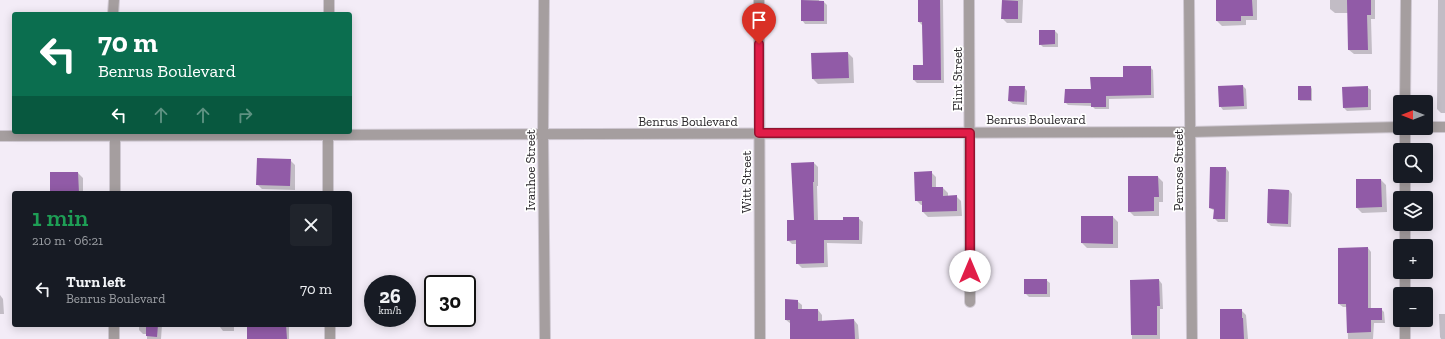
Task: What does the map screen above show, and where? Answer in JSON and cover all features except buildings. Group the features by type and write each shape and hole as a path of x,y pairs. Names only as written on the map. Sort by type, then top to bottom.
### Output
{"street":[{"path":"114,0 114,12"},
{"path":"328,0 328,12"},
{"name":"Ivanhoe Street","path":"544,0 543,134 545,339"},
{"name":"Witt Street","path":"759,0 760,339"},
{"name":"Flint Street","path":"969,0 970,302"},
{"name":"Penrose Street","path":"1189,0 1192,339"},
{"path":"1405,95 1406,0"},
{"name":"Benrus Boulevard","path":"0,136 116,134 1191,132 1393,127"},
{"path":"1433,127 1445,127"},
{"path":"115,191 116,134"},
{"path":"328,134 328,191"},
{"path":"114,327 114,339"},
{"path":"330,327 330,339"},
{"path":"1405,327 1405,339"}],"route":[{"path":"759,44 759,133 970,133 970,271"}]}
